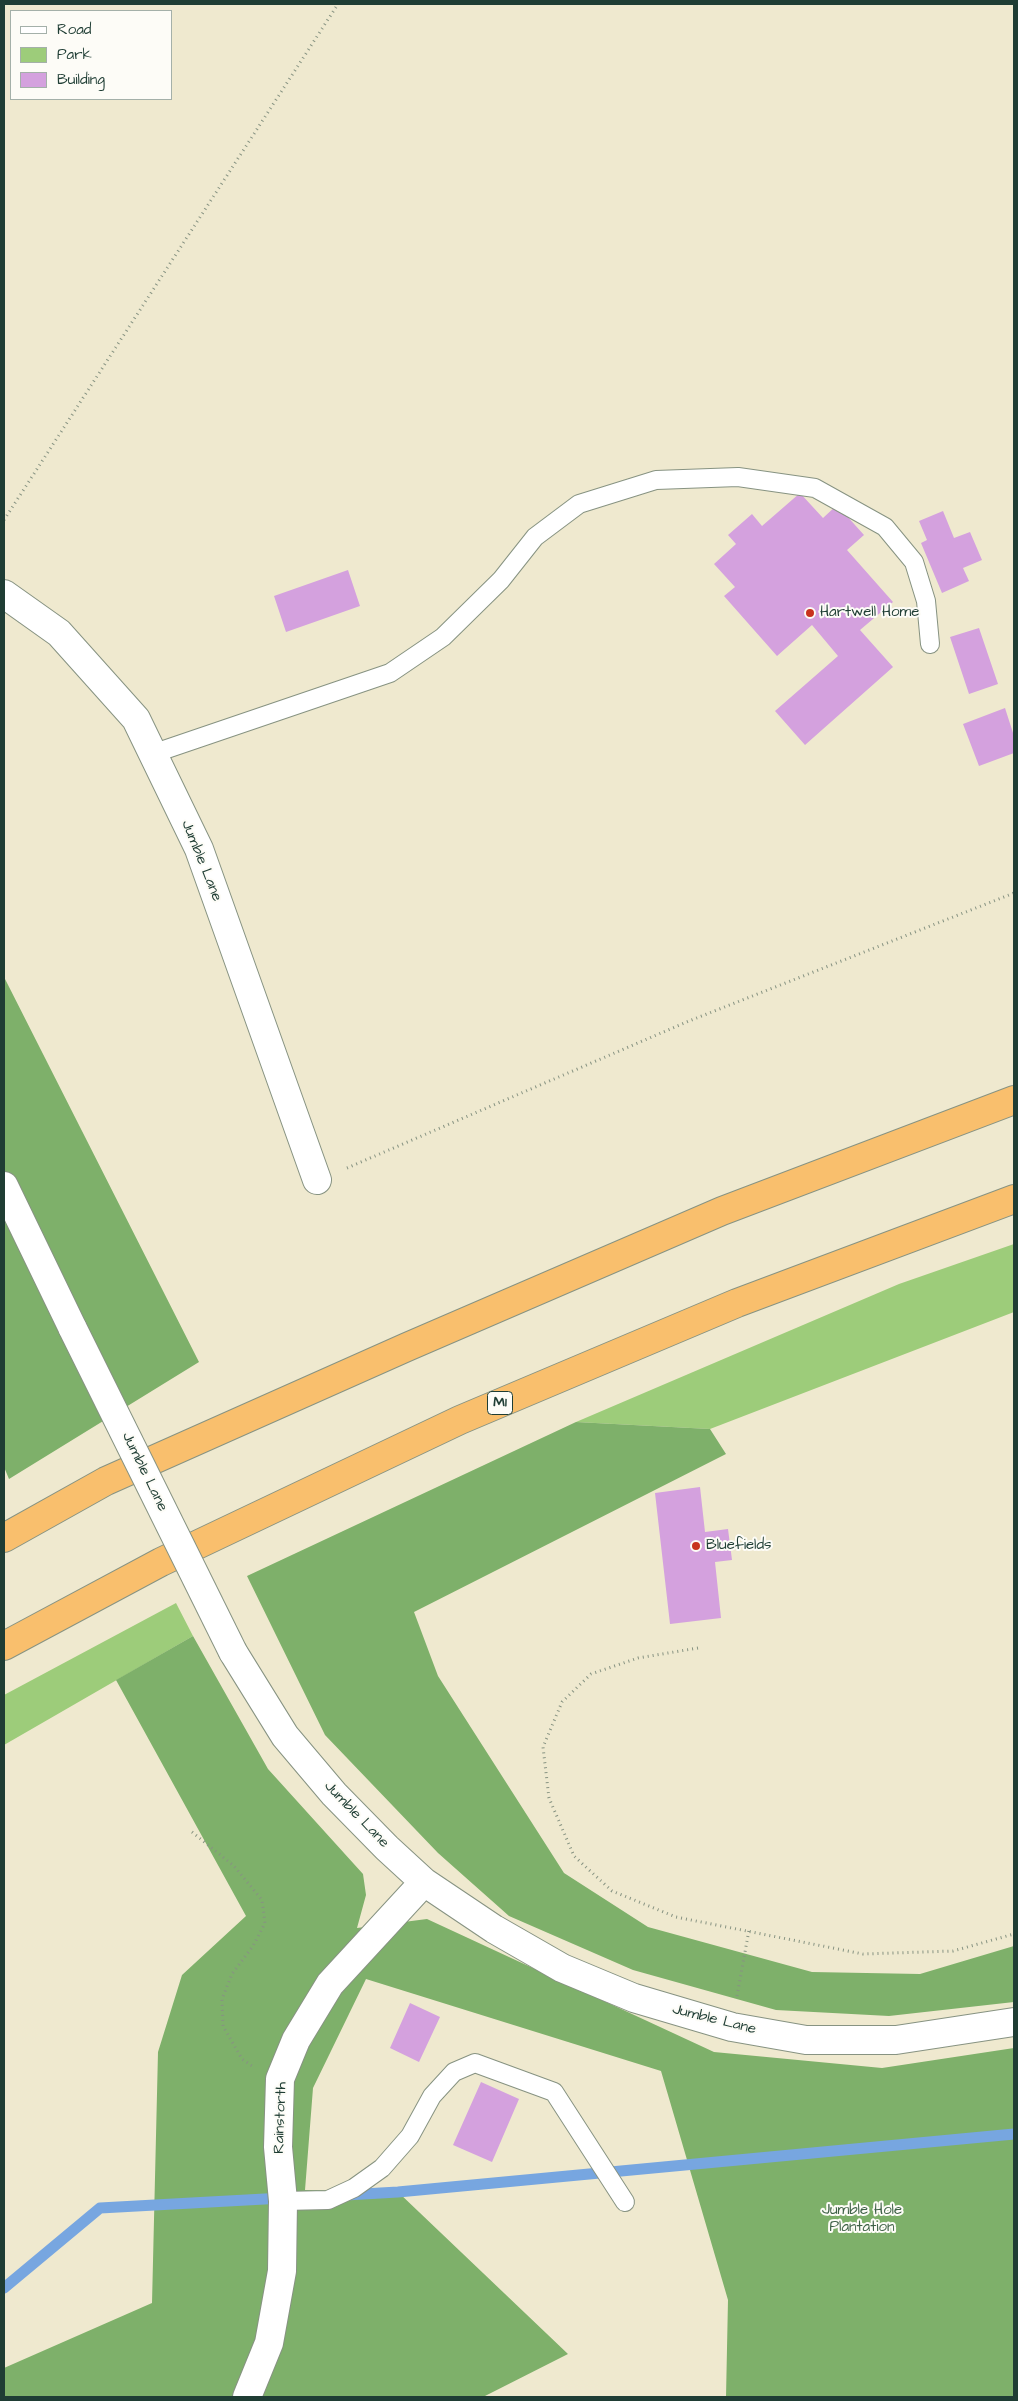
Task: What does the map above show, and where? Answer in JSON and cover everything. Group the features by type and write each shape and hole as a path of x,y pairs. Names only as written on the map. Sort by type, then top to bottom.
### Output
{"highway":[{"path":"4,1538 106,1481 407,1346 722,1211 1014,1100"},
{"name":"M1","path":"4,1646 161,1562 460,1420 737,1303 1014,1199"}],"street":[{"name":"Jumble Lane","path":"4,594 59,632 136,719 199,849 318,1180"},
{"name":"Jumble Lane","path":"4,1186 72,1329 233,1652 285,1736 334,1794 424,1882 494,1930 562,1968 634,1998 732,2027 806,2040 896,2040 1014,2022"},
{"name":"Rainstorth","path":"247,2397 269,2344 282,2271 283,2201 278,2146 280,2079 296,2040 330,1984 424,1882"}],"lane":[{"path":"152,754 390,673 443,637 501,580 535,538 579,504 656,480 738,477 815,488 885,526 914,562 926,600 930,644"},
{"path":"283,2201 328,2200 354,2188 382,2168 410,2136 432,2096 454,2072 475,2063 554,2092 625,2202"}],"path":[{"path":"4,520 338,4"},
{"path":"318,1180 689,1021 1014,893"},
{"path":"698,1648 638,1658 591,1674 562,1702 544,1747 548,1798 574,1856 612,1891 676,1917 863,1954 953,1952 1014,1934"},
{"path":"192,1832 234,1866 262,1900 265,1923 253,1946 232,1974 222,1999 223,2026 242,2059 266,2075 280,2079"},
{"path":"732,2027 749,1930"}],"green space":[{"path":"4,977 199,1362 9,1479 4,1467"},
{"path":"1014,1244 1014,1312 710,1429 576,1422 899,1284"},
{"path":"576,1422 710,1429 726,1454 414,1612 438,1676 564,1873 648,1927 812,1972 920,1974 1014,1946 1014,2002 889,2016 776,2010 633,1970 509,1916 438,1853 325,1735 247,1576"},
{"path":"176,1603 193,1636 4,1745 4,1695"},
{"name":"Jumble Hole Plantation","path":"193,1636 268,1769 363,1874 366,1895 357,1928 427,1919 714,2052 882,2068 1014,2048 1014,2397 726,2397 728,2300 661,2071 366,1979 313,2088 305,2190 398,2192 568,2354 483,2397 4,2397 4,2368 152,2303 158,2052 182,1975 246,1916 116,1680"}],"building":[{"name":"Hartwell Home","path":"800,493 823,518 837,505 864,535 847,550 893,602 860,630 893,667 805,745 775,711 838,656 812,625 777,656 724,596 735,587 714,564 736,544 728,535 752,514 762,526"},
{"path":"943,511 954,538 970,532 982,560 963,568 969,581 942,593 921,543 927,540 919,521"},
{"path":"348,570 360,606 286,632 274,596"},
{"path":"979,628 998,684 969,694 950,637"},
{"path":"1005,708 1014,736 1014,753 979,766 963,724"},
{"name":"Bluefields","path":"700,1487 705,1532 728,1529 732,1560 715,1562 721,1618 670,1624 655,1493"},
{"path":"410,2003 440,2017 419,2062 390,2048"},
{"path":"481,2082 519,2099 492,2162 453,2145"}],"waterway":[{"path":"346,2195 398,2192 1014,2134"},
{"path":"4,2288 100,2208 283,2198"}],"place":[{"name":"Hartwell Home","path":"810,613"},
{"name":"Bluefields","path":"696,1546"}]}
